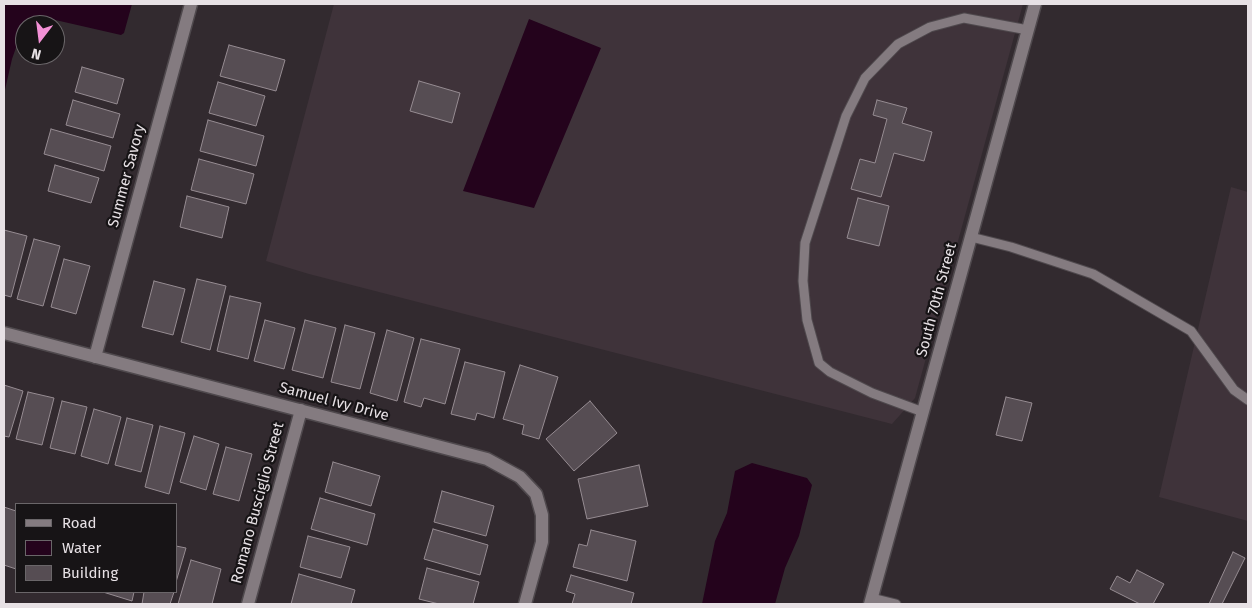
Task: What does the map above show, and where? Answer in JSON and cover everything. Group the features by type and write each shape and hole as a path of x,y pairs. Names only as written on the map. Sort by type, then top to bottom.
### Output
{"street":[{"name":"Summer Savory","path":"95,357 191,4"},
{"name":"South 70th Street","path":"871,601 1035,4"},
{"name":"Samuel Ivy Drive","path":"4,333 487,459 520,478 536,494 542,515 542,542 525,604"},
{"name":"Romano Busciglio Street","path":"248,604 300,410"}],"lane":[{"path":"923,412 872,393 830,372 819,363 807,320 803,281 804,242 846,116 865,78 898,44 930,27 964,18 1028,30"},
{"path":"971,237 1011,247 1093,274 1191,331 1234,390 1248,400"},
{"path":"871,601 896,604"}],"shaded area":[{"path":"334,4 1023,4 915,398 892,424 309,274 266,261"},
{"path":"1231,187 1248,192 1248,521 1159,497"}],"water":[{"path":"4,4 132,4 124,33 121,35 65,22 65,15 15,15 15,50 4,94"},
{"path":"529,19 601,48 534,208 463,191"},
{"path":"752,463 807,478 812,485 799,536 785,568 775,604 702,604 715,541 727,513 735,471"}],"building":[{"path":"229,45 285,60 276,91 220,76"},
{"path":"82,67 124,79 117,104 75,92"},
{"path":"419,81 460,93 452,123 410,111"},
{"path":"218,82 265,96 256,126 209,113"},
{"path":"73,100 120,114 113,138 66,125"},
{"path":"877,100 907,108 902,123 932,132 924,161 894,153 881,197 851,189 860,159 875,163 887,119 873,115"},
{"path":"208,120 264,136 256,166 200,151"},
{"path":"51,129 111,146 104,171 44,154"},
{"path":"199,159 254,174 246,204 191,190"},
{"path":"55,165 99,178 91,203 48,191"},
{"path":"187,196 229,207 222,238 180,227"},
{"path":"858,198 889,206 879,246 847,238"},
{"path":"4,230 27,236 11,297 4,295"},
{"path":"34,239 60,246 43,306 17,299"},
{"path":"64,259 90,266 76,314 51,307"},
{"path":"197,279 226,286 210,350 181,342"},
{"path":"154,281 185,289 173,335 142,327"},
{"path":"230,296 261,303 248,359 217,351"},
{"path":"265,320 295,328 284,369 254,361"},
{"path":"305,320 336,328 323,378 292,370"},
{"path":"345,325 375,333 360,389 331,382"},
{"path":"387,330 414,338 397,401 370,393"},
{"path":"421,339 460,349 445,404 424,398 421,407 404,402"},
{"path":"465,362 505,372 494,418 477,413 475,420 451,414"},
{"path":"520,365 558,377 539,439 522,434 524,425 503,419"},
{"path":"4,385 23,391 9,437 4,436"},
{"path":"28,392 54,398 42,445 16,439"},
{"path":"1006,397 1032,403 1022,441 996,435"},
{"path":"62,401 87,407 75,454 50,448"},
{"path":"590,401 617,433 574,471 546,439"},
{"path":"94,409 121,417 108,464 81,456"},
{"path":"127,418 153,425 141,472 115,465"},
{"path":"160,426 185,433 169,494 145,487"},
{"path":"194,436 219,444 206,490 180,482"},
{"path":"226,447 252,454 239,501 213,494"},
{"path":"333,462 380,476 371,506 325,492"},
{"path":"639,465 648,506 587,519 578,479"},
{"path":"442,491 494,506 486,536 434,522"},
{"path":"320,498 375,514 367,545 311,529"},
{"path":"4,507 15,511 15,569 4,565"},
{"path":"433,529 488,545 480,575 424,559"},
{"path":"591,530 636,541 627,581 573,567 579,544 587,546"},
{"path":"308,536 350,547 341,578 300,567"},
{"path":"178,546 186,548 178,575"},
{"path":"1233,552 1245,558 1222,604 1209,604"},
{"path":"191,560 221,569 212,604 178,604"},
{"path":"427,568 479,582 473,604 439,604 419,599"},
{"path":"1137,570 1164,584 1153,604 1140,604 1110,589 1117,576 1130,583"},
{"path":"299,574 355,590 351,604 291,604"},
{"path":"571,575 634,593 631,604 572,604 575,594 566,591"},
{"path":"106,593 134,593 132,601"},
{"path":"144,593 174,593 170,604 142,604"}]}
